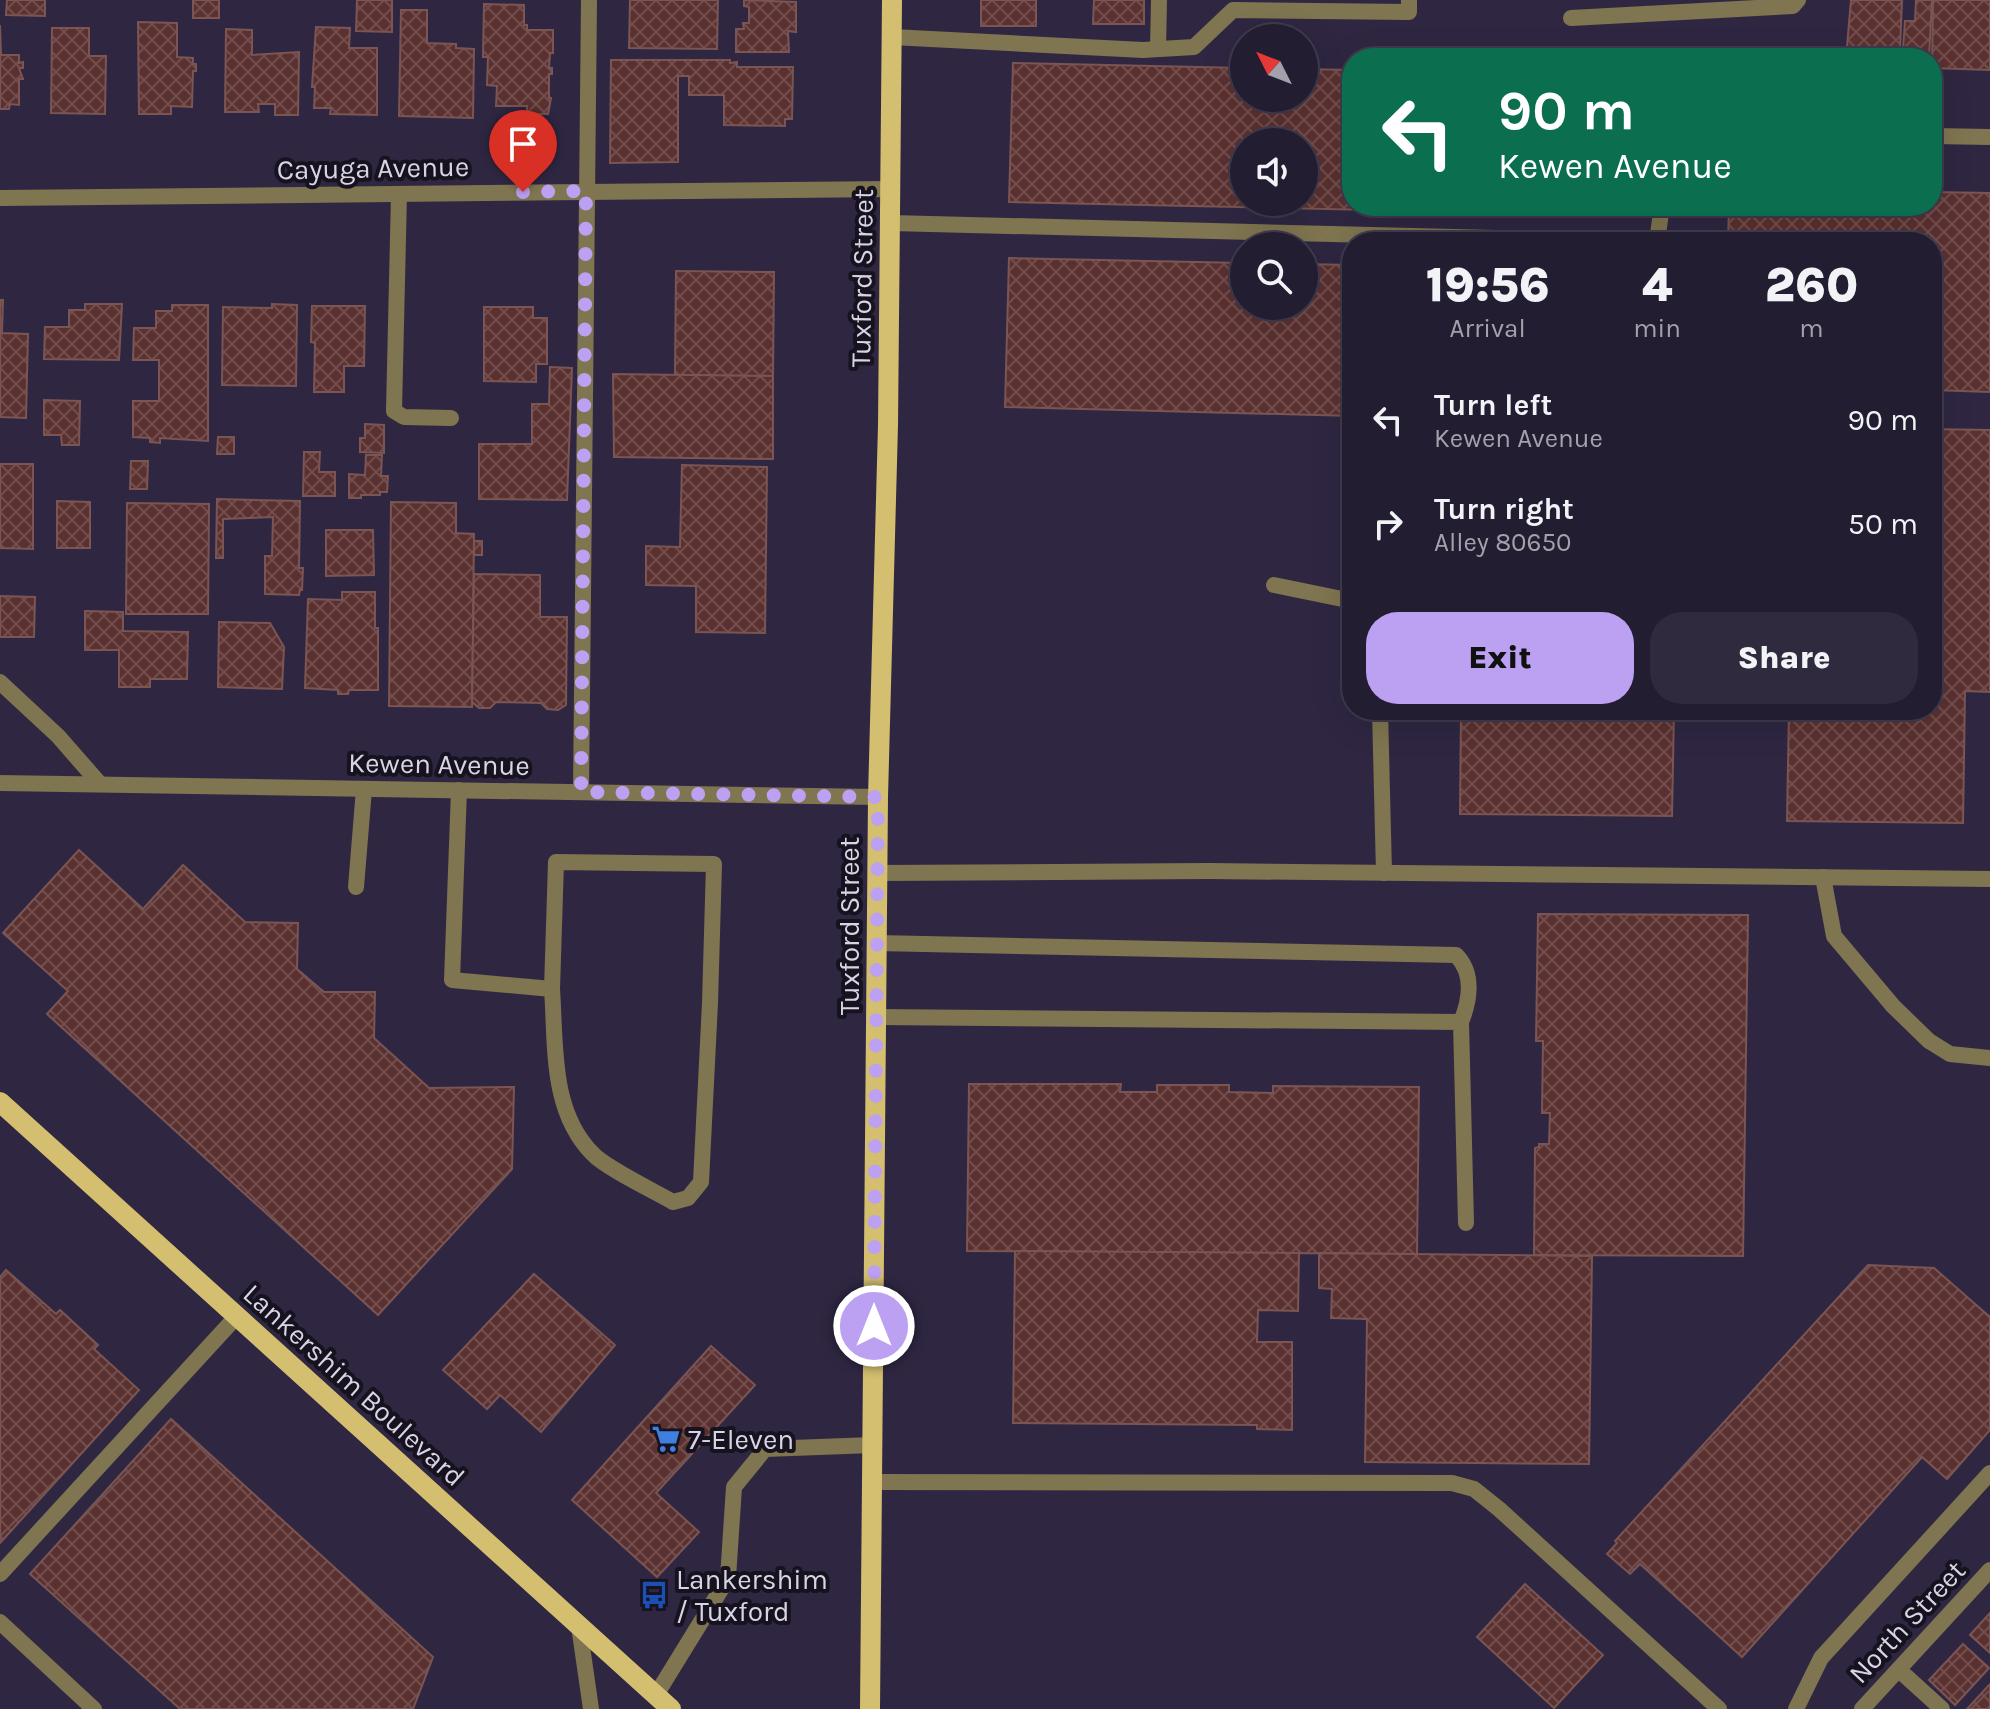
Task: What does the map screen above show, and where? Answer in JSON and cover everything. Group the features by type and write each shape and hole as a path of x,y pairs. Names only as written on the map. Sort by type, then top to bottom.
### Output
{"main road":[{"name":"Tuxford Street","path":"870,1709 877,873 892,189 892,0"},
{"name":"Lankershim Boulevard","path":"0,1102 671,1709"}],"street":[{"path":"581,792 589,0"},
{"path":"1158,49 1159,0"},
{"path":"892,37 1158,49 1194,47 1233,10 1409,12 1409,0"},
{"path":"1571,18 1793,6 1798,0"},
{"path":"1942,136 1990,137"},
{"name":"Cayuga Avenue","path":"0,198 892,189"},
{"path":"399,194 394,411 404,417 451,418"},
{"path":"891,223 1342,234"},
{"path":"1274,585 1342,599"},
{"path":"0,682 58,736 100,784"},
{"path":"1380,720 1384,873"},
{"name":"Kewen Avenue","path":"0,783 878,797"},
{"path":"356,887 364,789"},
{"path":"459,790 452,980 552,989"},
{"path":"556,862 714,864 701,1182 688,1198 673,1202 594,1156 572,1127 562,1103 552,989 556,862"},
{"path":"877,873 1384,873 1990,879"},
{"path":"1823,877 1834,936 1893,1006 1929,1041 1950,1054 1990,1058"},
{"path":"877,943 1456,955 1469,977 1467,1008 1461,1022 1466,1223"},
{"path":"876,1017 1461,1022"},
{"path":"0,1574 237,1316"},
{"path":"656,1695 728,1578 734,1487 765,1449 873,1445"},
{"path":"1796,1709 1821,1658 1990,1473"},
{"path":"872,1482 1452,1483 1474,1489 1499,1509 1719,1709"},
{"name":"North Street","path":"1862,1709 1990,1571"},
{"path":"0,1622 94,1709"},
{"path":"579,1626 591,1709"},
{"path":"1899,1670 1942,1709"}],"building":[{"path":"7,0 45,0 45,16 6,15"},
{"path":"193,0 219,0 219,18 193,18"},
{"path":"357,0 392,0 392,32 356,31"},
{"path":"630,0 718,0 717,49 629,48"},
{"path":"744,0 796,2 796,32 788,31 789,52 736,52 736,29 744,29 743,23 749,23 749,7 744,6"},
{"path":"981,0 1036,0 1036,26 981,26"},
{"path":"1094,0 1144,0 1144,24 1093,24"},
{"path":"1851,0 1902,0 1900,48 1847,48"},
{"path":"1916,0 1932,0 1930,48 1903,48 1905,21 1915,21"},
{"path":"1933,0 1990,0 1990,70 1942,68 1942,48 1932,48"},
{"path":"484,4 524,5 527,30 553,30 548,114 527,114 527,106 496,106 497,86 487,85 488,57 483,57"},
{"path":"401,10 427,10 427,43 456,44 456,48 474,49 473,118 399,116"},
{"path":"138,22 177,23 177,57 193,58 193,64 196,64 192,107 171,106 171,114 139,114"},
{"path":"0,25 1,55 19,55 19,63 23,62 23,68 19,68 23,79 19,79 19,105 10,104 9,109 0,109"},
{"path":"316,27 350,28 349,48 377,48 377,115 330,114 331,108 314,108 315,87 312,87"},
{"path":"52,28 89,28 89,56 106,56 105,114 51,113"},
{"path":"226,29 252,30 252,55 299,52 298,115 275,115 275,104 258,104 259,112 225,112"},
{"path":"611,60 730,60 730,63 737,62 737,67 793,67 792,119 785,119 785,126 724,125 724,95 689,95 689,76 678,76 678,162 610,163"},
{"path":"1013,63 1230,68 1230,112 1318,112 1318,69 1342,70 1342,209 1318,209 1318,128 1230,128 1230,207 1009,202"},
{"path":"1942,192 1990,193 1990,392 1942,390 1942,232 1728,232 1729,216 1942,216"},
{"path":"1009,258 1230,263 1230,320 1318,320 1318,264 1342,265 1342,416 1005,407"},
{"path":"676,271 774,272 773,376 675,375"},
{"path":"0,300 3,300 2,333 28,334 26,418 0,417"},
{"path":"85,304 122,304 119,360 44,359 45,327 69,327 69,310 85,310"},
{"path":"272,304 297,305 296,386 222,385 223,307 272,308"},
{"path":"172,305 208,305 208,441 160,438 160,443 150,442 150,438 133,437 133,401 159,401 159,360 133,360 134,328 156,328 156,311 172,311"},
{"path":"312,306 365,306 364,366 344,366 344,392 314,392"},
{"path":"484,307 533,307 533,318 547,318 547,364 536,364 536,382 484,381"},
{"path":"550,367 572,368 567,500 479,499 479,444 532,444 532,404 549,404"},
{"path":"613,374 773,376 773,459 614,457"},
{"path":"44,400 80,401 79,445 62,445 61,435 44,435"},
{"path":"365,424 384,425 384,453 360,452 360,438 365,438"},
{"path":"1942,429 1990,430 1990,692 1965,691 1963,823 1787,821 1789,720 1942,720"},
{"path":"218,437 234,437 234,454 217,454"},
{"path":"304,452 320,452 319,472 335,472 335,496 303,496"},
{"path":"366,455 382,455 381,476 388,476 387,492 349,498 349,474 365,475"},
{"path":"131,461 148,461 147,489 130,489"},
{"path":"0,464 33,464 33,549 0,548"},
{"path":"682,465 767,467 765,633 696,632 696,586 646,585 646,546 680,547"},
{"path":"217,499 300,501 299,568 303,568 299,595 265,594 265,556 272,556 273,517 223,519 223,558 216,558"},
{"path":"57,501 90,502 90,548 57,548"},
{"path":"391,502 456,503 456,533 474,534 472,707 389,706"},
{"path":"127,503 209,504 208,614 126,614"},
{"path":"326,530 373,530 374,575 326,576"},
{"path":"474,541 482,541 482,555 474,555"},
{"path":"474,574 540,575 540,617 567,617 566,705 558,710 547,709 541,703 496,702 490,708 479,708 472,702"},
{"path":"342,592 375,592 378,690 349,690 348,694 338,694 338,690 305,688 308,599 342,600"},
{"path":"0,596 35,597 34,637 0,637"},
{"path":"85,611 123,612 123,631 188,632 187,679 150,679 150,687 119,687 119,650 85,650"},
{"path":"219,622 270,623 284,647 282,689 218,687"},
{"path":"1461,720 1674,720 1672,816 1460,814"},
{"path":"79,850 143,909 183,865 245,922 298,923 297,969 324,992 375,992 374,1038 429,1088 514,1087 512,1169 378,1315 47,1014 68,991 3,933"},
{"path":"1538,914 1748,915 1743,1256 1534,1255 1535,1148 1539,1144 1549,1144 1550,1113 1542,1113 1543,1041 1536,1041"},
{"path":"969,1084 1121,1084 1120,1092 1157,1092 1157,1085 1229,1085 1229,1092 1273,1093 1273,1086 1419,1087 1417,1254 967,1251"},
{"path":"1015,1251 1299,1253 1298,1311 1258,1310 1257,1342 1292,1342 1292,1430 1257,1429 1257,1425 1013,1423"},
{"path":"1319,1253 1592,1256 1589,1464 1365,1462 1367,1319 1331,1318 1332,1289 1319,1288"},
{"path":"1868,1265 1934,1268 1990,1317 1990,1430 1947,1479 1922,1457 1742,1657 1640,1564 1630,1574 1607,1554 1617,1543 1615,1541"},
{"path":"6,1270 56,1314 60,1310 98,1345 94,1349 139,1390 0,1543 0,1277"},
{"path":"534,1274 615,1345 541,1432 500,1395 487,1409 443,1370"},
{"name":"7-Eleven","path":"711,1346 755,1385 656,1493 699,1532 657,1577 572,1500"},
{"path":"171,1419 433,1657 413,1709 180,1709 30,1574"},
{"path":"1525,1584 1603,1655 1554,1708 1477,1637"},
{"path":"1990,1613 1990,1653 1970,1635"},
{"path":"1963,1644 1989,1668 1955,1705 1929,1680"},
{"path":"1990,1684 1990,1709 1967,1709"}],"place":[{"name":"7-Eleven","path":"666,1439"},
{"name":"Lankershim / Tuxford","path":"654,1595"}],"route":[{"path":"523,192 586,191 581,792 878,797 874,1326"}]}
